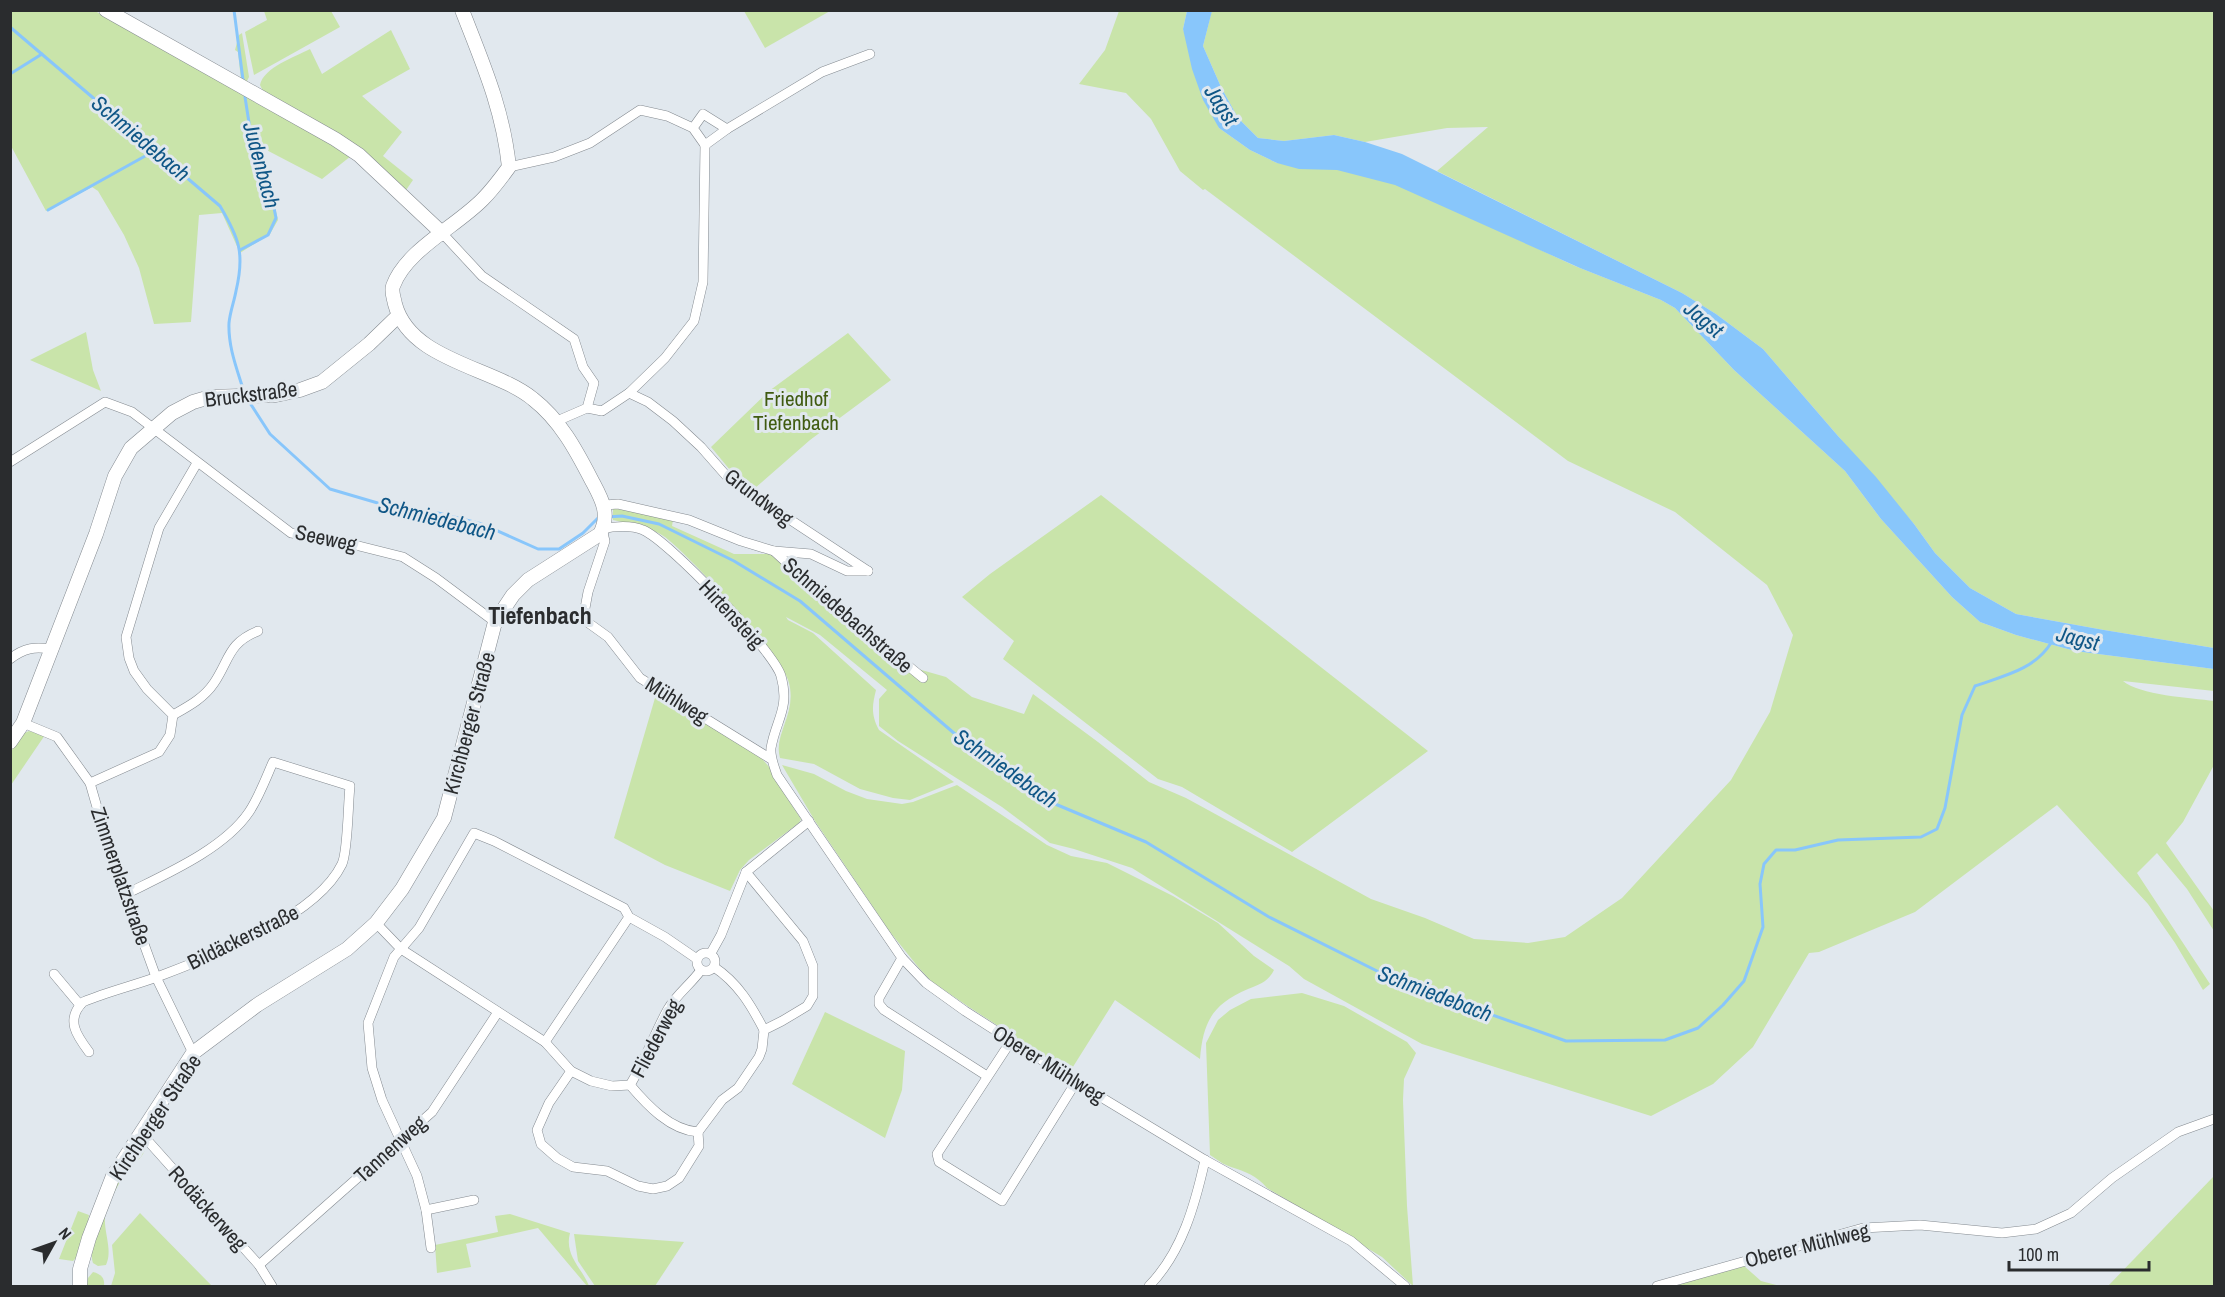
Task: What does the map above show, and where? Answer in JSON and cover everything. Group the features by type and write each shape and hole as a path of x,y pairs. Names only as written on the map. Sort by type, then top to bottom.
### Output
{"main road":[{"path":"106,10 335,139 358,156 442,234"},
{"path":"462,10 492,87 506,135 510,167 483,199 417,253 399,273 392,289 398,316 414,335 440,352 532,398 557,421 581,459 604,517"},
{"name":"Bruckstraße","path":"10,742 23,723 96,534 115,476 131,448 172,413 193,402 210,397 276,395 322,382 369,344 398,316"},
{"name":"Kirchberger Straße","path":"80,1287 80,1269 89,1238 113,1176 193,1053 257,1005 347,949 375,923 399,893 444,818 495,622 513,595 528,580 600,534 604,517"}],"street":[{"path":"705,145 727,129 822,72 870,54"},
{"path":"510,167 554,157 590,143 640,110 667,116 693,128 705,145 703,282 694,321 665,358 629,393 602,411 587,408 557,421"},
{"path":"693,128 704,114 727,129"},
{"path":"442,234 482,276 574,339 583,368 594,383 587,408"},
{"name":"Grundweg","path":"629,393 648,402 673,421 701,447 730,480 868,571"},
{"name":"Seeweg","path":"10,462 105,402 132,412 291,533 327,538 402,557 436,578 495,622"},
{"path":"173,715 147,689 134,671 129,658 126,637 159,528 197,463"},
{"name":"Schmiedebachstraße","path":"604,517 618,504 689,520 741,541 774,551 811,554 847,571 868,571"},
{"name":"Mühlweg","path":"604,517 605,541 588,592 583,619 608,637 640,678 771,759"},
{"name":"Hirtensteig","path":"604,517 615,526 644,530 678,556 762,645 775,662 780,674 784,703 771,747 771,759"},
{"name":"Schmiedebachstraße","path":"774,551 823,596 923,678"},
{"path":"173,715 196,702 213,684 234,646 258,631"},
{"path":"10,659 21,650 33,647 52,649"},
{"path":"90,783 159,752 170,735 173,715"},
{"name":"Zimmerplatzstraße","path":"23,723 57,737 90,783 107,842 156,977 193,1053"},
{"name":"Oberer Mühlweg","path":"771,759 777,775 902,958 926,983 1076,1082 1205,1160 1351,1241 1405,1287"},
{"name":"Bildäckerstraße","path":"80,1005 101,994 156,977 225,949 288,918 307,906 331,882 343,862 350,786 273,762 249,812 232,832 183,866 126,894"},
{"path":"711,953 722,934 746,872 809,821"},
{"path":"431,1248 426,1210 417,1176 382,1100 372,1068 368,1023 394,957 419,928 474,833 624,908 629,917 665,937 697,959"},
{"path":"746,872 803,941 813,966 813,996 807,1006 764,1030"},
{"path":"545,1042 629,917"},
{"name":"Fliederweg","path":"375,923 401,949 545,1042 571,1071 591,1081 612,1086 630,1085 644,1062 667,1010 701,970"},
{"path":"701,953 711,953 716,960 714,967 708,971 701,970 697,965 697,959 701,953"},
{"path":"902,958 879,998 879,1004 884,1010 987,1076"},
{"path":"571,1071 549,1102 537,1130 541,1144 557,1158 573,1167 607,1171 638,1186 653,1189 667,1186 679,1178 699,1146 698,1132 722,1100 738,1088 759,1057 762,1048 764,1030 750,1003 726,975 714,967"},
{"path":"54,974 80,1005 75,1016 74,1030 89,1052"},
{"name":"Tannenweg","path":"260,1265 432,1112 498,1012"},
{"path":"1011,1041 937,1154 939,1162 1002,1201 1076,1082"},
{"path":"630,1085 657,1113 687,1131 698,1132"},
{"name":"Oberer Mühlweg","path":"1657,1287 1863,1228 1920,1225 2002,1233 2036,1229 2071,1213 2112,1178 2178,1132 2214,1119"},
{"name":"Rodäckerweg","path":"140,1132 260,1265 272,1287"},
{"path":"1149,1287 1180,1240 1192,1214 1205,1160"},
{"path":"426,1210 474,1200"}],"green space":[{"path":"1212,10 2214,11 2214,648 2016,614 1970,588 1935,553 1914,524 1763,349 1716,314 1682,293 1437,171 1488,127 1447,128 1365,142 1334,135 1284,141 1258,138 1238,118 1203,46"},
{"path":"10,11 95,11 307,128 351,156 322,179 253,143 271,189 278,220 270,234 240,253 222,213 199,215 191,322 154,324 139,268 124,235 98,191 92,187 46,211 11,146"},
{"path":"264,11 331,11 340,27 254,75 245,32 267,20"},
{"path":"744,11 830,11 765,48"},
{"path":"1119,11 1187,11 1183,29 1219,128 1250,150 1277,163 1357,165 1575,266 1661,300 1675,308 1734,370 1845,471 1881,519 1952,597 1980,622 2016,635 2075,651 2214,669 2214,691 2123,681 2153,693 2214,701 2214,765 2183,822 2166,843 2214,911 2214,931 2187,889 2157,853 2137,873 2210,984 2203,990 2148,904 2057,805 1915,912 1819,952 1809,953 1753,1047 1713,1084 1651,1116 1422,1044 1304,979 1289,966 1132,868 1050,843 1002,807 898,741 879,726 879,699 887,690 820,635 786,617 813,633 876,690 873,710 879,730 954,782 910,800 893,798 860,789 814,764 780,758 780,741 791,694 783,670 771,651 714,584 665,537 653,530 613,520 613,509 642,510 673,520 672,526 734,554 770,554 827,602 883,659 946,677 972,697 1024,714 1033,694 1149,782 1186,798 1371,899 1425,918 1474,939 1528,943 1565,937 1622,898 1731,780 1770,712 1793,635 1767,585 1675,512 1568,461 1205,189 1203,190 1180,171 1151,119 1126,93 1079,84 1105,50"},
{"path":"391,30 410,69 362,96 402,132 383,156 413,180 404,193 263,91 260,85 267,73 310,49 322,74"},
{"path":"242,33 249,77 247,81 241,80 238,52 235,50 239,35"},
{"path":"86,332 93,370 101,391 30,360"},
{"name":"Friedhof Tiefenbach","path":"848,333 891,380 810,440 754,489 730,470 711,447 769,391"},
{"path":"1101,495 1428,751 1292,852 1182,787 1158,779 1003,659 1014,641 962,597 990,574"},
{"path":"666,695 758,754 770,768 801,819 799,823 749,860 740,870 730,891 665,865 614,838 655,698 661,699"},
{"path":"29,731 45,735 11,785 13,747 16,740"},
{"path":"782,765 814,774 867,799 902,804 957,785 1047,845 1071,856 1107,863 1173,896 1218,923 1254,956 1274,970 1263,982 1226,1001 1212,1015 1204,1034 1200,1059 1115,1000 1071,1070 1043,1055 931,981 890,932 815,821"},
{"path":"1302,993 1344,1006 1407,1042 1416,1053 1404,1079 1403,1100 1413,1286 1382,1257 1267,1188 1255,1177 1226,1165 1210,1155 1206,1043 1218,1020 1230,1010 1251,999"},
{"path":"825,1012 905,1051 902,1090 885,1138 792,1084"},
{"path":"139,1145 145,1150 124,1175 108,1207 105,1218 108,1260 106,1265 98,1266 93,1263 92,1250 100,1219 115,1185"},
{"path":"2214,1176 2214,1286 2108,1286"},
{"path":"78,1211 89,1215 83,1246 73,1261 59,1259"},
{"path":"140,1213 212,1286 111,1286 115,1273 112,1245"},
{"path":"510,1214 570,1233 569,1248 589,1286 538,1228 466,1244 471,1267 437,1273 435,1245 498,1232 495,1216"},
{"path":"574,1234 684,1242 655,1286 595,1286 578,1261"},
{"path":"1743,1265 1761,1281 1780,1286 1674,1286"},
{"path":"93,1272 102,1277 104,1286 87,1286 88,1278"}],"water":[{"name":"Jagst","path":"1187,11 1212,11 1203,46 1238,118 1258,138 1284,141 1334,135 1402,154 1682,293 1716,314 1763,349 1876,477 1935,553 1970,588 2016,614 2214,648 2214,669 2075,651 2016,635 1980,622 1952,597 1881,519 1845,471 1734,370 1675,308 1395,185 1337,170 1299,169 1277,163 1250,150 1219,128 1203,100 1192,69 1183,29"}],"waterway":[{"name":"Judenbach","path":"234,10 243,80"},
{"name":"Schmiedebach","path":"10,27 220,206 232,227 240,256 239,278 229,332 244,392"},
{"path":"10,74 42,54"},
{"name":"Judenbach","path":"240,250 268,235 276,218 271,193 252,142 245,97"},
{"path":"48,210 156,150"},
{"name":"Schmiedebach","path":"248,400 270,434 330,489 398,509 438,513 482,524 538,549 559,549 601,518"},
{"name":"Schmiedebach","path":"607,517 622,516 659,524 734,561 800,601 983,758 1048,801 1146,842 1269,917 1399,982 1566,1041 1665,1040 1698,1028 1744,981 1763,927 1760,884 1764,864 1776,850 1795,850 1838,840 1921,837 1937,829 1945,808 1962,715 1975,686 2027,666 2036,660 2051,643"}],"district":[{"name":"Tiefenbach","path":"540,615"}]}
